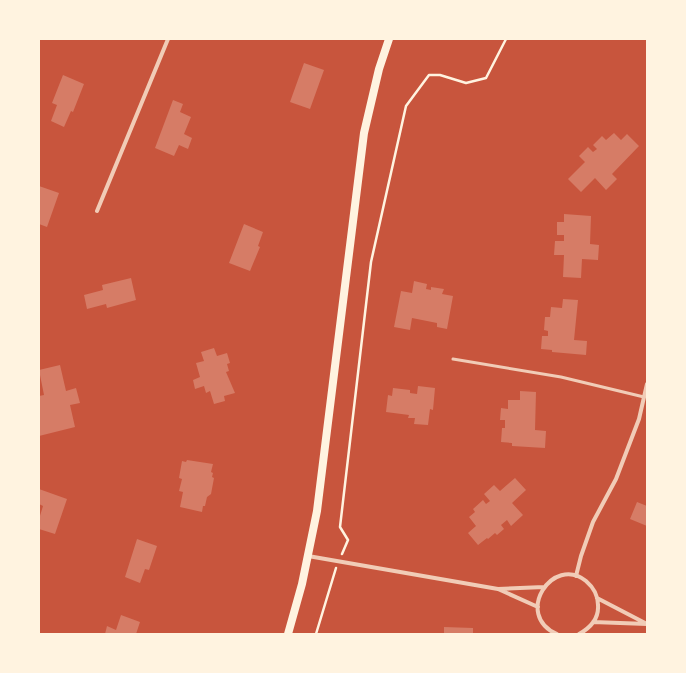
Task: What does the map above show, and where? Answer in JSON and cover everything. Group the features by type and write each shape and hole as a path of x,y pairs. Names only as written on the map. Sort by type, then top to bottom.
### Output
{"main road":[{"path":"288,634 308,556 317,511 330,417 364,133 379,69 389,39"}],"street":[{"path":"97,211 168,39"},
{"path":"576,576 581,556 593,522 616,478 639,419 647,384"},
{"path":"308,556 498,589 544,586"},
{"path":"557,634 552,633 542,621 538,607 538,600 544,586 555,578 562,576 576,576 590,584 597,598 597,614 593,622 579,634"},
{"path":"498,589 538,607"},
{"path":"593,622 647,624 597,598"}],"lane":[{"path":"453,359 561,377 644,397"}],"path":[{"path":"316,634 338,562 348,540 340,527 370,262 406,106 429,75 440,75 466,83 486,78 506,39"}],"building":[{"path":"304,63 324,70 310,109 290,102"},
{"path":"63,75 84,84 73,112 71,111 64,127 51,121 57,105 52,103"},
{"path":"173,100 183,104 180,112 191,117 184,134 192,138 188,149 179,145 174,156 155,148"},
{"path":"614,133 621,140 627,134 639,146 612,174 617,179 606,190 595,178 581,192 568,179 585,162 579,156 588,147 593,152 597,149 593,145 602,136 606,140"},
{"path":"39,186 59,193 47,227 39,224"},
{"path":"564,214 591,216 590,244 599,245 598,260 582,259 581,278 563,277 564,255 554,255 555,241 564,241 564,235 557,235 557,222 564,222"},
{"path":"244,224 263,232 258,246 260,247 250,271 229,263"},
{"path":"131,278 136,300 107,308 106,304 87,309 84,295 103,290 102,285"},
{"path":"414,281 427,284 426,289 431,290 431,287 444,289 442,294 453,296 447,329 437,327 437,323 412,318 410,330 394,327 401,291 412,293"},
{"path":"563,299 578,300 574,340 587,341 586,355 552,352 552,350 541,349 542,336 548,336 548,331 544,330 545,317 550,317 551,307 562,308"},
{"path":"214,348 217,356 227,353 230,363 227,364 229,371 226,372 235,393 224,396 225,401 214,404 210,391 206,393 204,386 195,389 193,380 200,377 196,363 204,361 201,352"},
{"path":"60,365 66,391 76,388 80,403 70,405 75,427 39,436 39,396 44,395 39,370"},
{"path":"418,386 435,388 433,410 430,409 428,425 414,424 415,418 408,418 409,415 386,412 388,395 392,396 393,388 410,390 410,393 417,394"},
{"path":"520,391 536,392 535,430 546,431 545,448 512,446 512,443 501,442 502,428 505,428 505,420 500,420 501,408 508,409 508,400 520,400"},
{"path":"187,460 213,464 211,472 213,473 212,477 214,478 211,494 207,497 202,512 180,507 183,492 179,491 182,479 179,478 182,461 186,462"},
{"path":"515,478 526,490 512,503 523,515 511,526 507,520 501,525 504,529 497,535 495,533 478,545 468,533 476,526 469,517 475,512 473,509 483,500 486,504 490,501 484,494 494,485 500,491"},
{"path":"39,489 67,499 55,534 39,529 39,519 43,506 39,504"},
{"path":"637,502 647,506 647,526 630,519"},
{"path":"137,539 157,546 149,570 145,569 140,583 125,577"},
{"path":"121,615 140,622 136,634 105,634 107,626 116,630"},
{"path":"444,627 473,628 473,634 444,634"}]}
